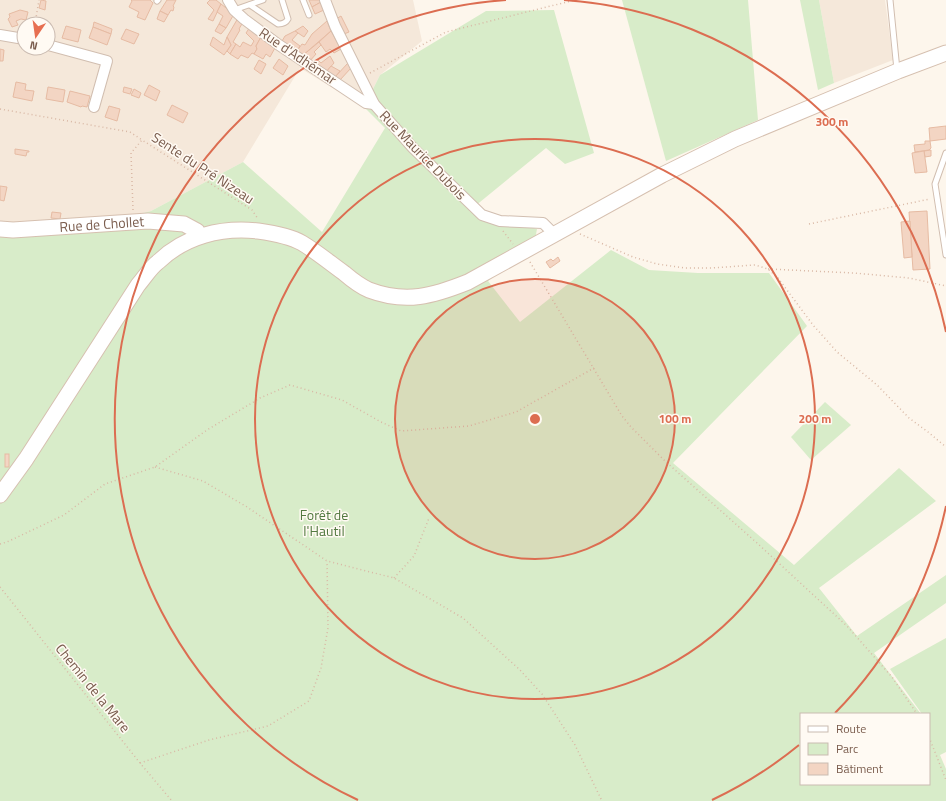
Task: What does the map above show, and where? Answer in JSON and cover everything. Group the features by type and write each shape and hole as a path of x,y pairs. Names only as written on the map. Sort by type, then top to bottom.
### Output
{"main road":[{"path":"0,495 26,459 138,285 162,258 176,247 199,236 216,232 240,230 267,232 300,242 315,251 355,282 368,290 386,295 416,298 443,292 468,282 520,248 568,227 662,175 735,139 898,71 946,53"},
{"name":"Rue de Chollet","path":"0,229 13,230 148,221 184,224 197,231 199,236"}],"street":[{"name":"Rue d'Adhémar","path":"228,0 234,10 279,45 366,103 374,104"},
{"name":"Rue Maurice Dubois","path":"325,0 335,26 374,104 413,148 482,215 500,221 543,223 554,234"},
{"path":"0,35 16,38"},
{"path":"56,47 107,61 94,107"}],"lane":[{"path":"234,10 263,0"},
{"path":"250,5 278,24 282,24 288,19 282,0"},
{"path":"303,0 309,15"},
{"path":"890,0 898,71"},
{"path":"946,153 935,184 946,255"}],"path":[{"path":"36,16 39,0"},
{"path":"361,78 446,32 575,0"},
{"name":"Sente du Pré Nizeau","path":"0,109 130,132 252,210 267,232"},
{"name":"Sente du Pré Nizeau","path":"133,222 131,153 142,140"},
{"path":"809,224 937,197"},
{"path":"568,227 609,248 657,264 685,268 754,265 768,269 854,273 909,278 946,286"},
{"path":"505,234 520,248 622,416 631,427 665,461 847,626 892,677 916,713"},
{"path":"768,269 778,278 813,325 837,352 877,385 909,418 946,447"},
{"path":"0,544 64,515 105,484 155,467 207,430 246,406 290,385 342,400 381,422 401,431 469,426 516,412 594,368"},
{"path":"155,467 203,481 247,507 327,561 394,578 462,618 520,670 542,694 575,745 602,801"},
{"path":"394,578 414,556 428,518"},
{"path":"140,763 209,740 268,726 309,701 321,668 328,628 327,561"},
{"name":"Chemin de la Mare","path":"0,587 172,801"},
{"path":"930,740 946,780"}],"shaded area":[{"path":"0,0 413,0 422,41 380,75 364,107 300,68 243,162 151,211 108,222 0,229"},
{"path":"819,0 885,0 893,60 834,83"}],"green space":[{"path":"622,0 748,0 758,120 666,161"},
{"path":"800,0 819,0 834,83 818,90"},
{"name":"Forêt de l'Hautil","path":"554,10 594,153 565,164 546,148 469,211 537,229 534,245 488,281 520,322 611,250 649,270 698,273 769,273 807,326 673,463 794,565 899,468 936,501 819,588 857,636 946,575 946,603 874,653 920,713 800,713 800,785 930,785 930,713 921,713 890,669 946,638 946,752 940,755 946,769 946,801 0,801 0,229 108,222 151,211 243,162 322,232 385,128 364,107 380,75 486,11"},
{"path":"825,402 851,425 811,460 791,437"}],"building":[{"path":"41,0 46,1 45,10 39,8"},
{"path":"131,0 150,0 153,3 145,20 137,17 139,12 129,7 132,1"},
{"path":"167,0 176,0 173,6 173,11 171,10 168,15 160,11"},
{"path":"210,0 216,0 221,4 213,21 208,19 214,10 207,3"},
{"path":"309,0 320,0 321,2 312,7"},
{"path":"321,2 324,10 315,14 312,7"},
{"path":"221,4 234,14 226,28 219,24 223,16 217,12"},
{"path":"20,10 28,12 27,16 16,16 16,26 12,27 8,19 10,17 9,14"},
{"path":"160,11 168,15 164,22 157,19"},
{"path":"341,16 349,32 344,34 336,19"},
{"path":"238,18 243,22 233,42 236,44 230,54 227,51 231,45 227,37"},
{"path":"327,21 331,31 302,56 296,52 302,44 305,45 312,34"},
{"path":"94,22 112,29 111,34 93,27"},
{"path":"219,24 226,28 221,34 215,31"},
{"path":"66,26 81,30 78,42 62,38"},
{"path":"303,26 308,31 304,37 295,31"},
{"path":"93,27 111,34 107,45 89,38"},
{"path":"250,27 262,35 256,46 257,49 254,54 252,53 248,58 241,55 238,59 230,54 236,44 240,47 243,42 251,46 254,41 246,33"},
{"path":"126,29 139,34 134,44 121,39"},
{"path":"295,31 298,33 292,40 300,46 296,52 282,41 285,36"},
{"path":"331,31 341,49 334,53 330,49 326,52 319,42"},
{"path":"262,35 276,46 270,57 266,54 263,59 254,54 257,49 256,46"},
{"path":"213,37 224,45 227,37 231,45 224,55 210,45"},
{"path":"319,42 321,45 314,52 316,54 309,62 302,56"},
{"path":"0,49 4,50 3,61 0,61"},
{"path":"330,56 334,63 326,72 313,64 317,59 321,63"},
{"path":"279,59 288,66 283,75 273,68"},
{"path":"259,60 266,64 261,74 254,69"},
{"path":"348,63 351,68 340,80 335,77"},
{"path":"331,66 340,71 335,77 327,71"},
{"path":"16,82 26,84 25,90 34,91 32,101 13,97"},
{"path":"149,85 160,91 156,101 144,95"},
{"path":"48,87 65,90 63,102 46,99"},
{"path":"124,87 132,89 130,94 123,92"},
{"path":"134,89 141,93 139,98 131,95"},
{"path":"70,91 90,96 87,107 81,107 67,102"},
{"path":"172,105 188,113 183,123 167,115"},
{"path":"109,106 120,109 117,121 105,117"},
{"path":"946,126 946,139 930,141 929,128"},
{"path":"925,141 930,141 931,148 929,150 915,152 914,145 925,144"},
{"path":"15,149 29,152 27,152 26,156 15,154"},
{"path":"931,150 931,156 925,157 924,151"},
{"path":"924,151 927,172 915,173 912,153"},
{"path":"0,186 7,187 4,201 0,200"},
{"path":"927,211 930,269 913,270 909,212"},
{"path":"52,212 61,213 60,219 51,218"},
{"path":"910,221 912,257 904,258 901,222"},
{"path":"558,257 560,261 550,268 546,262 551,259 553,261"},
{"path":"5,454 9,454 9,467 5,467"}]}
